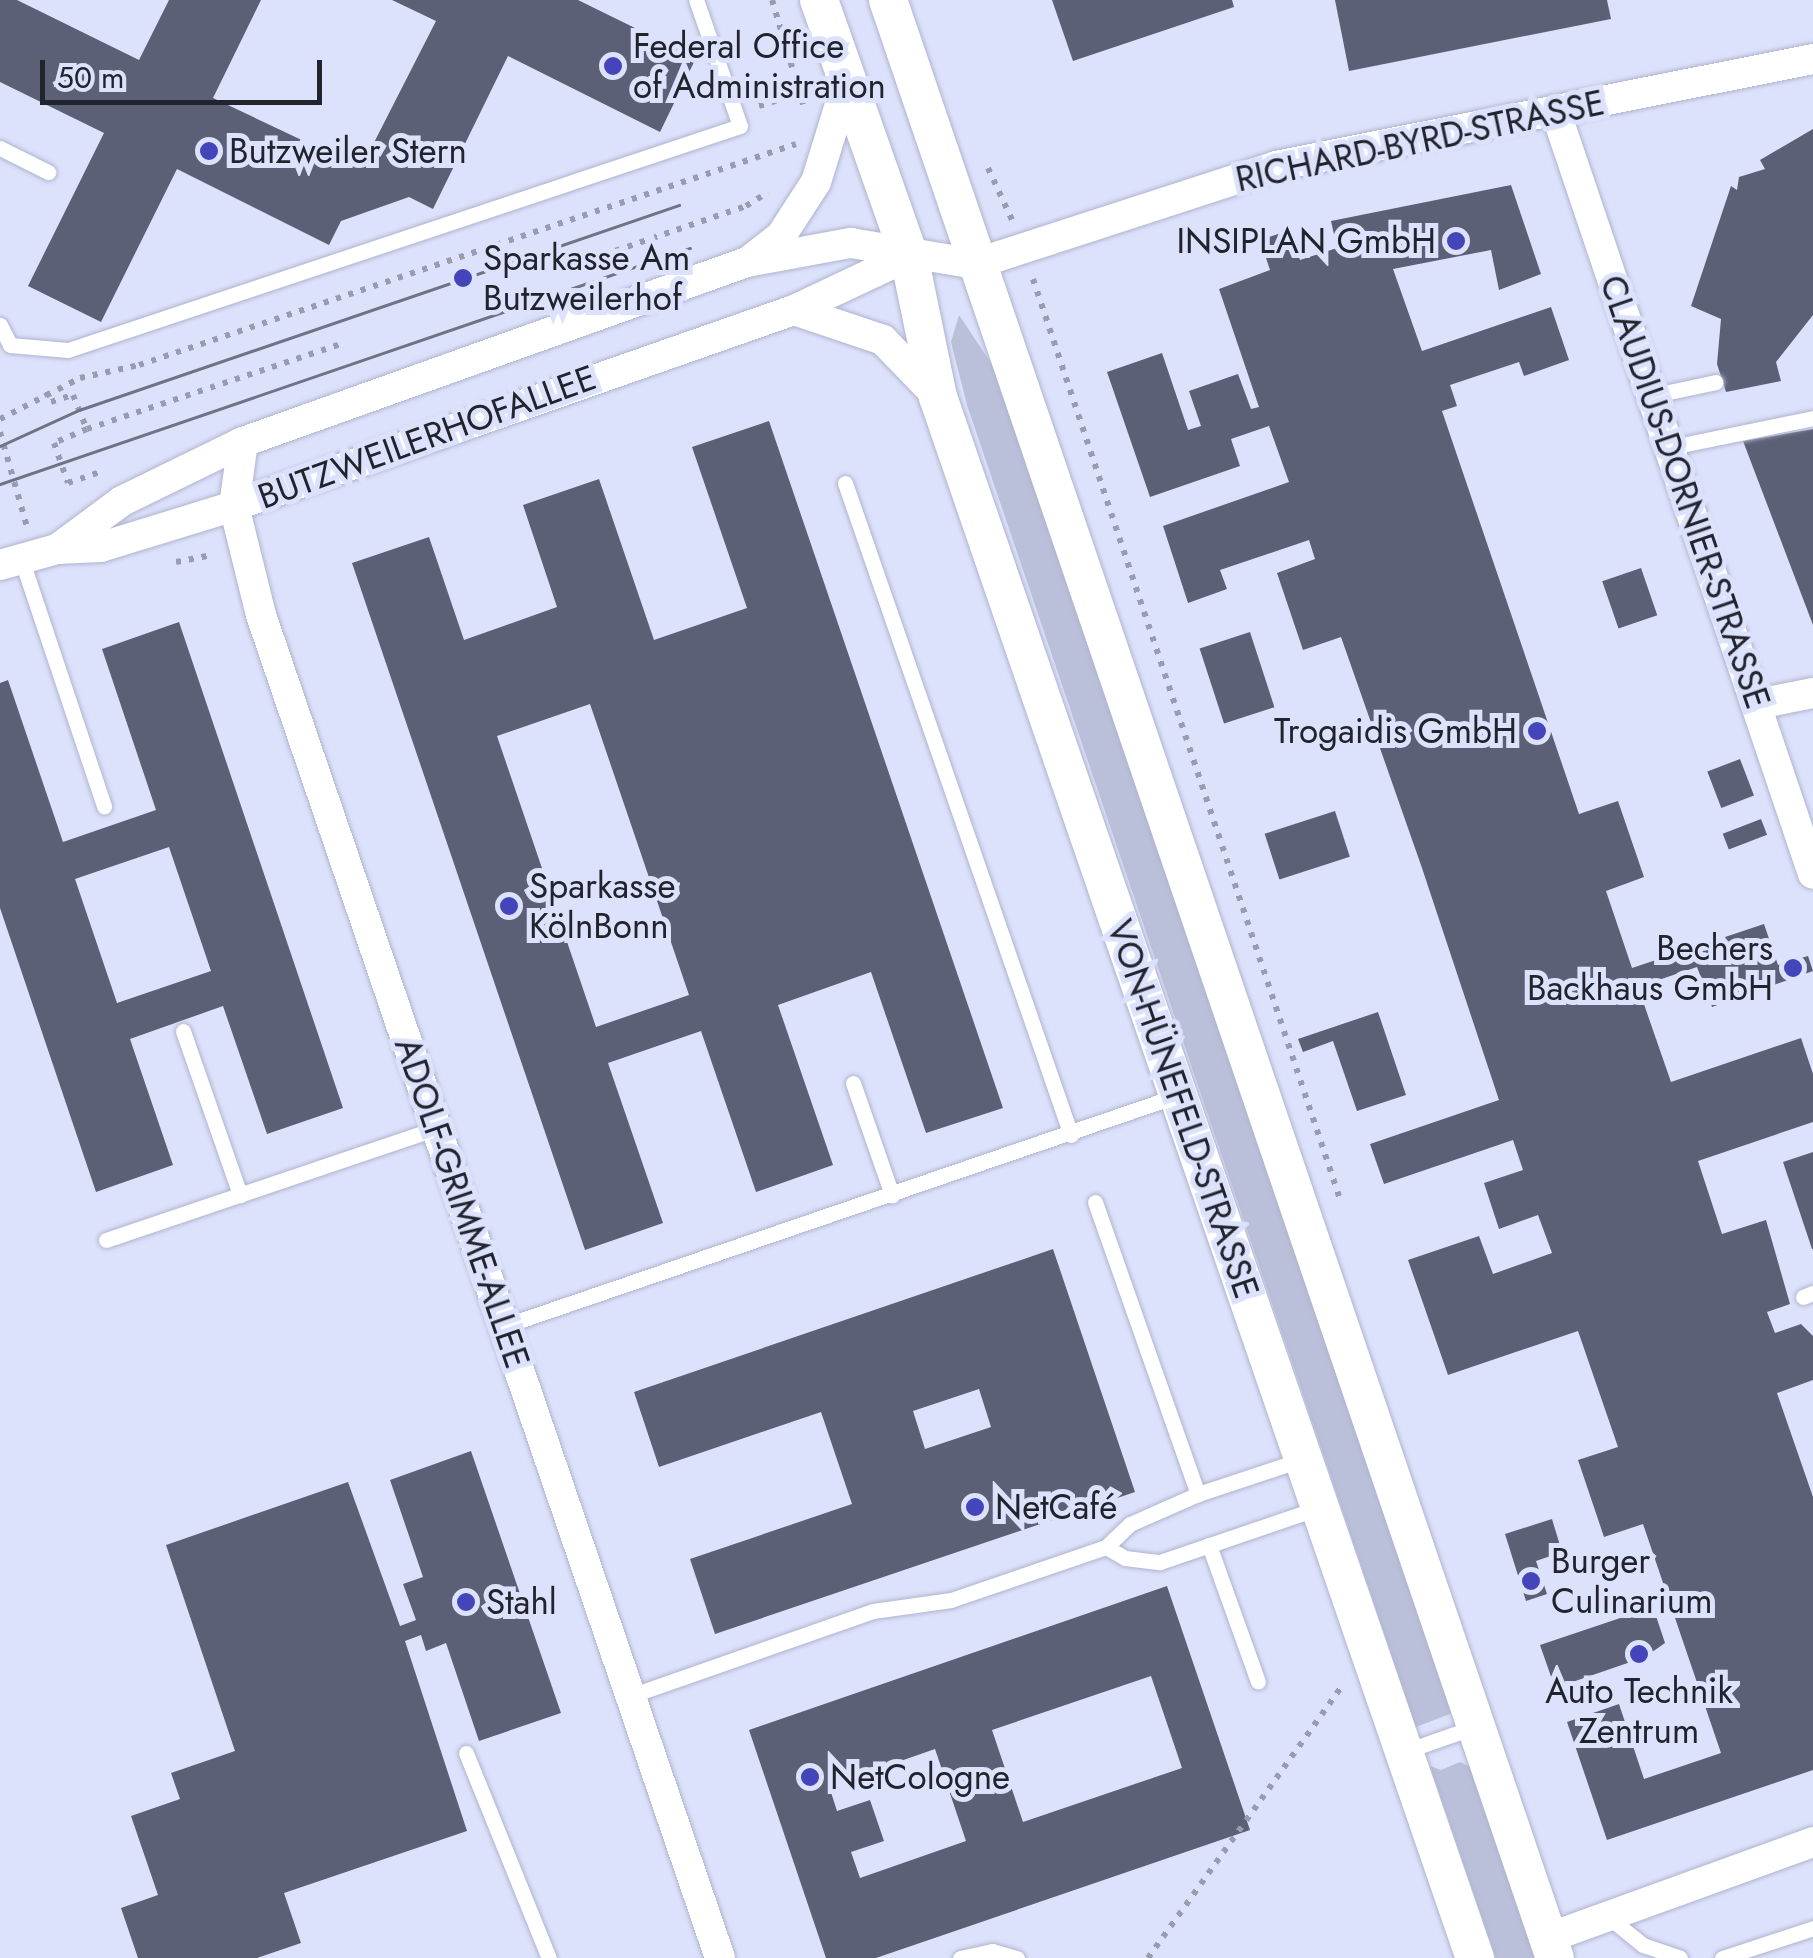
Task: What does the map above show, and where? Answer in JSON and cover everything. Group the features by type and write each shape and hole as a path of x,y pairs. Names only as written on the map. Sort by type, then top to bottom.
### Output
{"street":[{"name":"VON-HÜNEFELD-STRASSE","path":"819,0 909,256 938,397 1475,1958"},
{"path":"888,0 975,264 1028,397 1142,752 1552,1948 1606,1916 1813,1842"},
{"name":"RICHARD-BYRD-STRASSE","path":"975,264 1276,166 1813,59"},
{"name":"BUTZWEILERHOFALLEE","path":"747,262 781,236 816,182 846,84"},
{"name":"CLAUDIUS-DORNIER-STRASSE","path":"1555,110 1813,874"},
{"name":"BUTZWEILERHOFALLEE","path":"28,557 122,501 243,442 747,262 850,243 909,256"},
{"name":"BUTZWEILERHOFALLEE","path":"28,557 101,547 234,506 794,310 909,256"},
{"path":"909,256 975,264"},
{"path":"794,310 883,340 938,397"},
{"name":"ADOLF-GRIMME-ALLEE","path":"243,442 234,506 261,616 720,1958"},
{"path":"1758,704 1813,693"}],"lane":[{"path":"0,325 10,346 68,350 740,126 696,0"},
{"path":"0,148 48,172"},
{"path":"1650,396 1716,382"},
{"path":"1667,448 1813,418"},
{"path":"846,483 1071,1135"},
{"path":"28,557 104,806"},
{"path":"183,1031 240,1194"},
{"path":"853,1082 892,1196"},
{"path":"504,1326 1178,1096"},
{"path":"106,1240 436,1128"},
{"path":"1095,1202 1198,1494"},
{"path":"630,1696 872,1612 950,1600 1106,1546 1130,1524 1198,1494 1304,1459"},
{"path":"1106,1546 1125,1558 1160,1562 1320,1508"},
{"path":"1209,1546 1258,1682"},
{"path":"1404,1751 1478,1726"},
{"path":"466,1753 549,1958"},
{"path":"1606,1916 1643,1945 1680,1958"},
{"path":"1722,1958 1813,1928"},
{"path":"960,1958 992,1951 1017,1958"}],"path":[{"path":"736,114 801,92"},
{"path":"0,419 46,392 804,141"},
{"path":"983,155 1022,248 1154,627 1340,1201"},
{"path":"603,255 746,206 784,181"},
{"path":"107,477 103,471 68,484 54,443 341,344"},
{"path":"46,392 51,402 73,395 87,430"},
{"path":"0,432 17,478 28,557"},
{"path":"1148,1958 1350,1676"}],"shaded area":[{"path":"959,315 997,372 1455,1712 1416,1727 967,405 951,342"},
{"path":"1460,1762 1473,1768 1538,1958 1496,1958 1430,1766 1441,1770"}],"building":[{"name":"Butzweiler Stern","path":"0,0 17,0 139,60 169,0 261,0 213,98 361,168 436,21 392,0 578,0 696,58 660,132 508,56 433,209 409,197 341,221 329,245 177,169 101,322 28,286 104,133 0,82"},
{"path":"1052,0 1232,0 1234,7 1073,61"},
{"path":"1335,0 1607,0 1611,19 1349,71"},
{"path":"1813,129 1813,315 1776,362 1781,381 1726,392 1717,364 1721,319 1691,306 1731,186 1737,190 1739,177 1765,169 1760,160"},
{"path":"1511,185 1541,274 1499,290 1491,250 1393,269 1422,351 1551,307 1569,360 1524,376 1519,362 1450,385 1457,406 1442,411 1579,814 1618,801 1644,877 1606,891 1632,968 1710,942 1716,958 1734,952 1725,937 1764,924 1778,965 1808,956 1813,971 1712,1007 1697,967 1638,987 1671,1082 1801,1038 1813,1074 1813,1122 1698,1161 1722,1234 1766,1220 1790,1304 1767,1312 1775,1333 1801,1324 1813,1336 1813,1380 1777,1393 1813,1497 1813,1770 1607,1840 1567,1722 1619,1704 1644,1779 1721,1753 1643,1524 1604,1537 1578,1460 1618,1447 1578,1331 1448,1375 1408,1260 1479,1236 1493,1274 1552,1253 1538,1215 1499,1229 1484,1183 1523,1170 1513,1140 1384,1184 1370,1144 1499,1100 1422,868 1341,637 1303,650 1277,573 1315,559 1309,540 1220,570 1227,589 1188,603 1163,526 1289,482 1269,426 1231,439 1240,466 1150,497 1107,372 1162,353 1188,430 1201,426 1189,391 1238,374 1251,409 1259,407 1219,289 1270,270 1260,240 1290,230 1300,260 1337,248 1331,221"},
{"path":"769,421 1003,1108 926,1133 871,972 778,1005 833,1165 756,1192 701,1031 608,1063 663,1223 585,1250 352,563 429,537 464,640 557,607 523,505 599,479 654,640 747,608 692,447","holes":["590,704 689,995 596,1027 497,736"]},
{"path":"1813,429 1813,625 1743,441"},
{"path":"1641,568 1657,615 1619,629 1602,581"},
{"path":"179,622 343,1108 267,1134 223,1006 130,1039 173,1165 96,1192 0,908 0,683 8,680 63,842 156,810 102,649","holes":["169,847 211,971 117,1003 75,879"]},
{"path":"1250,632 1274,707 1224,724 1200,648"},
{"path":"1740,759 1754,795 1721,808 1707,772"},
{"path":"1335,811 1350,857 1279,880 1265,834"},
{"path":"1761,819 1767,835 1729,850 1723,834"},
{"path":"1378,1012 1406,1095 1357,1111 1333,1041 1303,1052 1298,1039"},
{"path":"1813,1152 1813,1249 1812,1249 1783,1162"},
{"path":"1053,1249 1135,1492 715,1634 690,1559 852,1504 821,1412 659,1467 634,1392","holes":["979,1389 991,1427 925,1449 913,1411"]},
{"path":"471,1451 561,1713 479,1741 446,1643 426,1651 421,1635 405,1641 467,1831 284,1893 301,1943 257,1958 138,1958 121,1908 158,1895 131,1816 180,1799 171,1773 235,1751 166,1545 348,1482 400,1626 416,1620 403,1584 423,1577 390,1480"},
{"path":"1552,1519 1562,1552 1536,1561 1547,1594 1526,1601 1505,1534"},
{"name":"NetCologne","path":"1167,1586 1250,1830 876,1958 826,1958 749,1730","holes":["1151,1676 1182,1768 1023,1822 992,1730","935,1749 966,1841 860,1878 851,1852 884,1841 870,1800 837,1811 829,1786"]},
{"path":"1653,1607 1665,1643 1645,1657 1555,1688 1540,1645"}],"tram line":[{"path":"0,446 79,410 679,205"},
{"path":"0,484 690,248"}],"place":[{"name":"Federal Office of Administration","path":"613,66"},
{"name":"Butzweiler Stern","path":"209,151"},
{"name":"INSIPLAN GmbH","path":"1456,241"},
{"name":"Sparkasse Am Butzweilerhof","path":"463,278"},
{"name":"Trogaidis GmbH","path":"1537,731"},
{"name":"Sparkasse KölnBonn","path":"509,906"},
{"name":"Bechers Backhaus GmbH","path":"1793,968"},
{"name":"NetCafé","path":"975,1507"},
{"name":"Burger Culinarium","path":"1531,1581"},
{"name":"Stahl","path":"466,1602"},
{"name":"Auto Technik Zentrum","path":"1639,1654"},
{"name":"NetCologne","path":"810,1777"}]}
